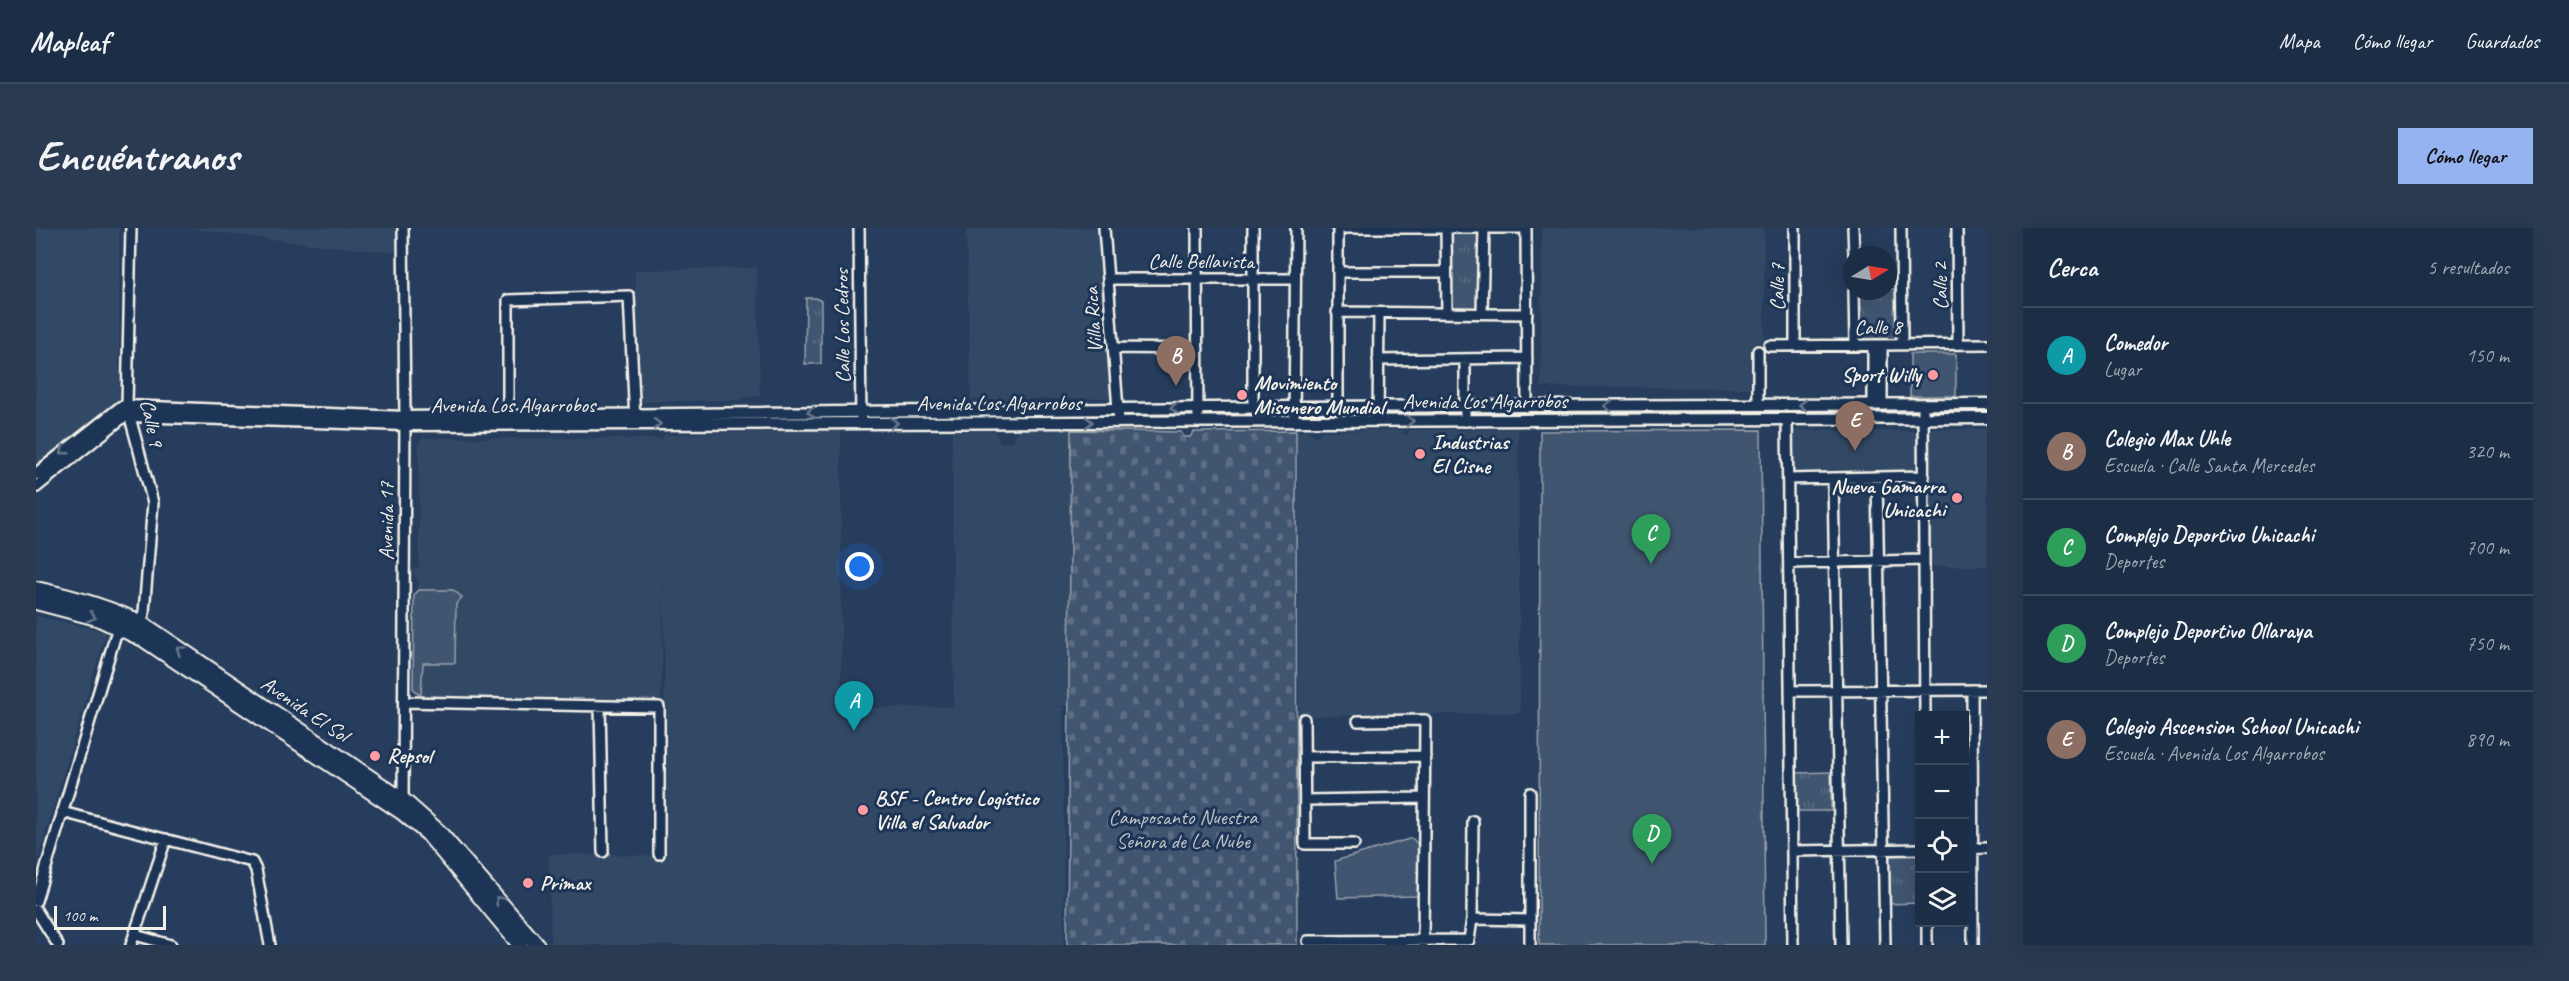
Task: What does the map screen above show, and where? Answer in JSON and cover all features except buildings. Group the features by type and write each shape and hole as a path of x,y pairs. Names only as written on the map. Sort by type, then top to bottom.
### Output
{"main road":[{"name":"Avenida El Sol","path":"36,589 102,606 143,624 438,831 537,945"},
{"name":"Avenida El Sol","path":"36,602 87,615 143,639 403,807 520,945"}],"street":[{"name":"Calle 9","path":"130,228 128,411 153,503 143,624"},
{"name":"Avenida 17","path":"403,228 405,421 403,807"},
{"name":"Calle Los Cedros","path":"859,228 861,418"},
{"name":"Villa Rica","path":"1104,228 1119,422"},
{"path":"1197,228 1198,422"},
{"path":"1253,228 1253,408"},
{"path":"1294,422 1296,228"},
{"path":"1338,407 1338,228 1527,228 1527,421"},
{"path":"1446,228 1447,313"},
{"path":"1482,313 1484,228"},
{"name":"Calle 7","path":"1795,228 1795,345"},
{"path":"1854,228 1854,246"},
{"path":"1901,228 1902,344"},
{"name":"Calle 2","path":"1957,228 1958,344"},
{"path":"1338,272 1446,272"},
{"name":"Calle Bellavista","path":"1108,279 1295,279"},
{"path":"508,420 508,300 630,296 635,419"},
{"path":"1854,300 1855,345"},
{"path":"1337,312 1527,314"},
{"path":"1378,421 1379,312"},
{"name":"Calle 8","path":"1769,346 1987,344"},
{"path":"1877,345 1878,405"},
{"path":"1113,348 1198,349"},
{"path":"1758,351 1758,405"},
{"path":"1378,360 1527,358"},
{"path":"1465,359 1465,421"},
{"path":"1923,404 1925,711"},
{"name":"Avenida Los Algarrobos","path":"861,418 1198,408 1987,404"},
{"path":"36,474 121,407 128,411 36,487"},
{"name":"Avenida Los Algarrobos","path":"128,411 405,421 861,418 1294,422 1987,418"},
{"path":"1787,419 1793,945"},
{"path":"1788,479 1924,476"},
{"path":"1877,477 1885,945"},
{"path":"1833,478 1841,945"},
{"path":"1789,563 1924,560"},
{"path":"36,901 118,627"},
{"path":"1972,690 1969,848 1973,945"},
{"path":"1790,691 1987,690"},
{"path":"404,702 659,707 659,854"},
{"path":"600,706 603,852"},
{"path":"1304,719 1305,844 1354,844"},
{"path":"1358,721 1425,720 1424,943"},
{"path":"1304,757 1425,756"},
{"path":"1530,793 1530,945"},
{"path":"1305,800 1424,798"},
{"path":"62,812 252,862 255,865 270,945"},
{"path":"1308,940 1424,943 1469,940 1472,919 1473,821"},
{"path":"131,945 166,839"},
{"path":"1969,848 1987,848"},
{"path":"1792,851 1915,849"},
{"path":"36,910 58,945"},
{"path":"1472,919 1530,920"},
{"path":"1927,927 1927,945"},
{"path":"135,935 171,945"}],"shaded area":[{"path":"36,228 119,228 119,403 36,467"},
{"path":"186,228 398,228 399,253 276,240"},
{"path":"966,228 1099,228 1112,398 971,400"},
{"path":"1542,228 1764,228 1764,339 1757,343 1752,352 1752,388 1541,387"},
{"path":"757,268 760,396 744,397 742,400 638,402 635,270"},
{"path":"841,429 841,708 954,707 952,431 995,431 1000,442 1013,442 1020,430 1071,430 1069,706 1047,706 1063,707 1064,945 554,945 551,941 549,854 665,856 664,571 661,701 418,697 412,689 414,595 418,590 418,579 414,576 414,568 419,567 419,443 423,438 663,439 663,435"},
{"name":"Industrias El Cisne","path":"1518,429 1520,713 1299,716 1297,431 1309,431 1314,436 1323,431 1403,430 1404,435 1409,435 1409,430"},
{"name":"Nueva Gamarra Unicachi","path":"1927,429 1987,429 1987,566 1928,566"},
{"path":"1792,430 1918,431 1918,472 1791,472"},
{"path":"36,616 106,632 36,864"}],"green space":[{"path":"1450,231 1481,232 1479,309 1449,309"},
{"path":"806,298 816,298 821,301 821,364 805,364"},
{"path":"1860,300 1895,300 1896,342 1860,342"},
{"name":"Sport Willy","path":"1910,354 1956,354 1956,396 1910,396"},
{"name":"Camposanto Nuestra Señora de La Nube","path":"1071,430 1181,432 1184,437 1190,437 1194,432 1296,431 1297,945 1067,945"},
{"path":"1761,430 1765,945 1539,945 1540,431"},
{"path":"419,590 453,590 462,597 456,604 455,663 423,663 421,694 413,688 414,595"},
{"path":"1831,772 1831,811 1796,811 1796,773"},
{"path":"1413,839 1419,846 1418,896 1338,898 1335,861"},
{"path":"1886,852 1915,852 1915,903 1887,904"}],"place":[{"name":"Sport Willy","path":"1933,375"},
{"name":"Colegio Max Uhle","path":"1176,386"},
{"name":"Movimiento Misonero Mundial","path":"1242,395"},
{"name":"Colegio Ascension School Unicachi","path":"1855,451"},
{"name":"Industrias El Cisne","path":"1420,454"},
{"name":"Nueva Gamarra Unicachi","path":"1957,498"},
{"name":"Complejo Deportivo Unicachi","path":"1651,564"},
{"name":"Comedor","path":"854,731"},
{"name":"Repsol","path":"375,756"},
{"name":"BSF - Centro Logístico Villa el Salvador","path":"863,810"},
{"name":"Complejo Deportivo Ollaraya","path":"1652,864"},
{"name":"Primax","path":"528,883"}]}
